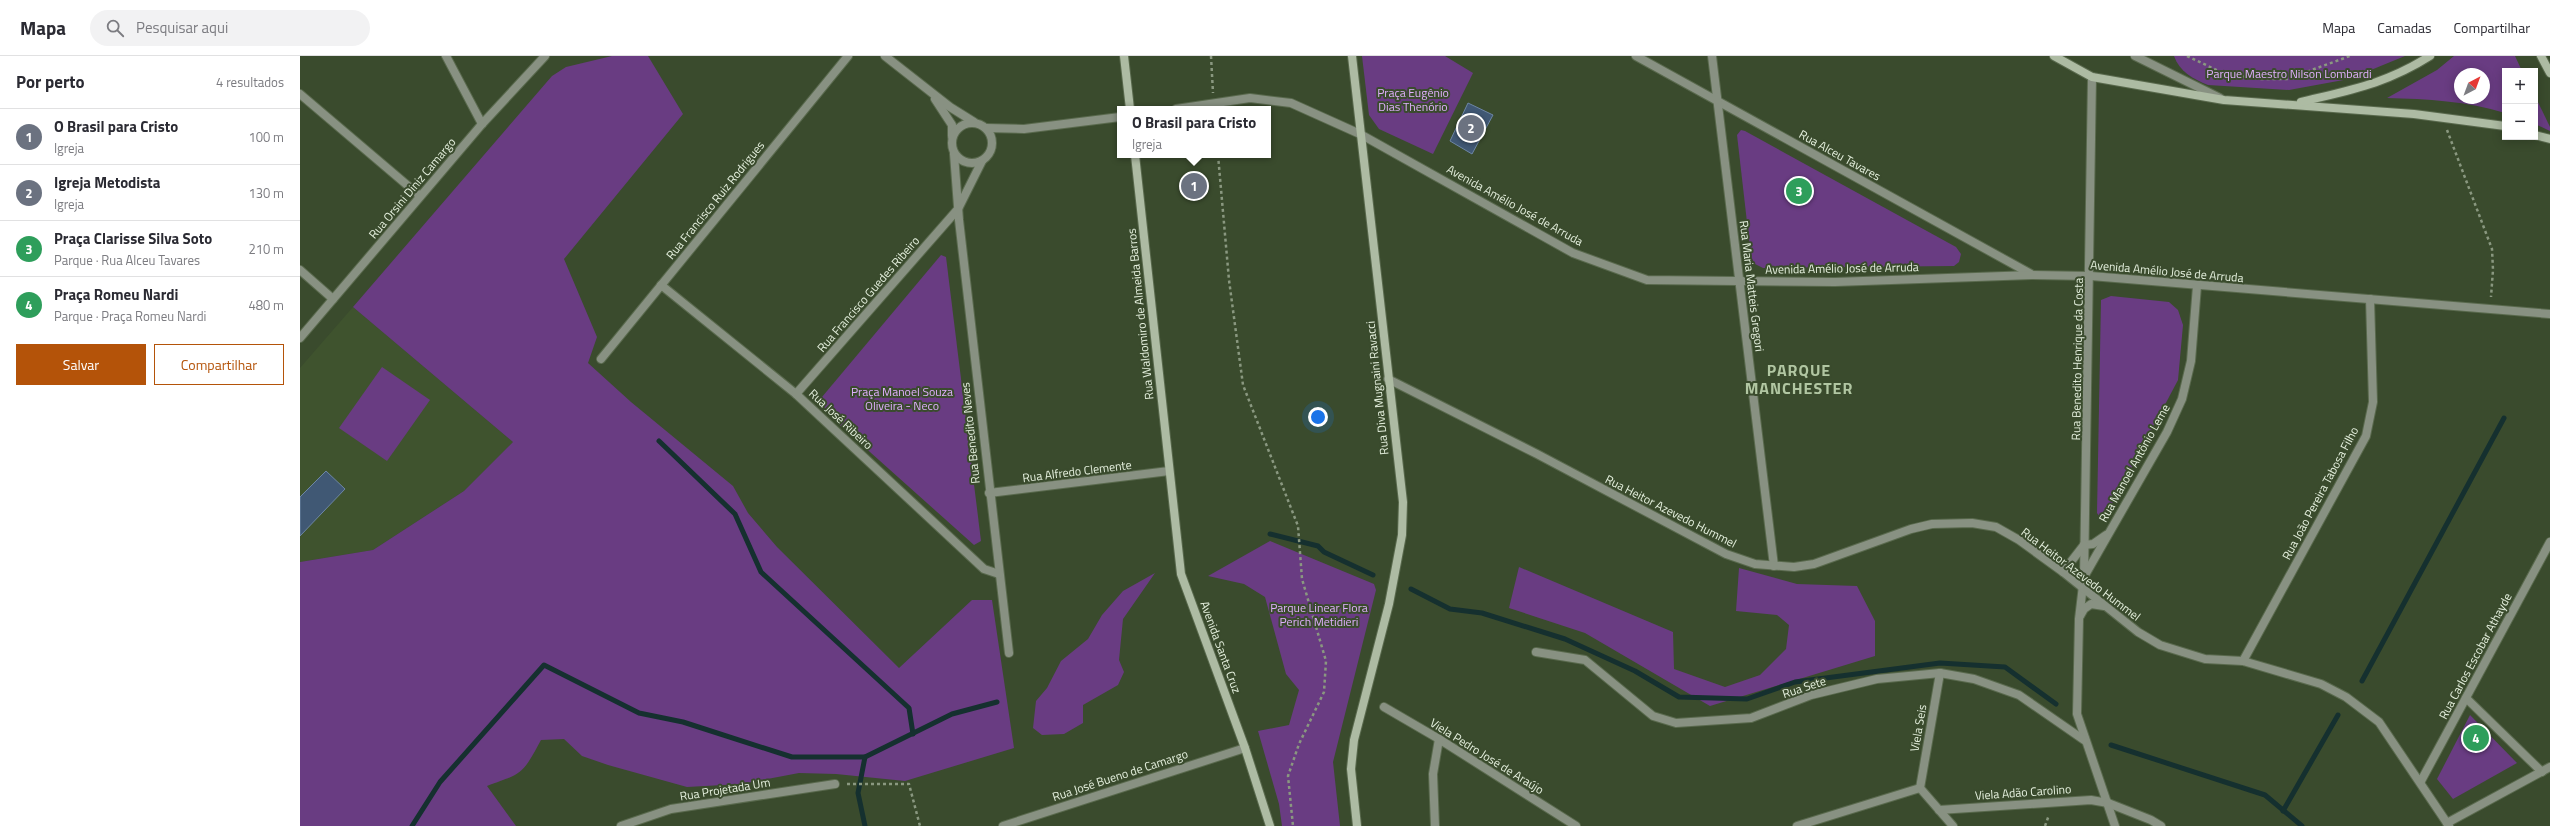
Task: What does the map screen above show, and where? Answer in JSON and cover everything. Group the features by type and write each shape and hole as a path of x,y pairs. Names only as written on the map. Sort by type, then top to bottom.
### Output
{"main road":[{"path":"1124,56 1130,106"},
{"name":"Rua Diva Mugnaini Ravacci","path":"1352,56 1403,502 1402,536 1389,604 1361,713 1350,769 1357,826"},
{"path":"2054,56 2092,77 2224,100 2292,104 2442,117 2502,126"},
{"path":"2292,104 2368,86 2404,72 2430,56"},
{"path":"2541,56 2550,73"},
{"path":"2538,136 2550,139"},
{"name":"Rua Waldomiro de Almeida Barros","path":"1135,158 1169,471"},
{"name":"Avenida Santa Cruz","path":"1169,471 1181,574 1245,748 1270,826"}],"street":[{"path":"446,56 482,124"},
{"name":"Rua Orsini Diniz Camargo","path":"300,338 482,124 545,56"},
{"name":"Rua Francisco Ruiz Rodrigues","path":"601,359 848,56"},
{"path":"885,56 966,119 986,128 1024,129 1117,117"},
{"name":"Rua Alceu Tavares","path":"1636,56 2032,275"},
{"name":"Rua Maria Matteis Gregori","path":"1712,56 1716,100 1774,566"},
{"path":"2134,56 2224,100"},
{"name":"Rua Benedito Henrique da Costa","path":"2092,77 2091,276 2084,577 2081,586 2079,619 2077,714 2084,740 2108,803 2115,826"},
{"path":"928,90 952,125 951,143 954,154 963,162 976,163 982,161"},
{"path":"300,94 420,196"},
{"name":"Avenida Amélio José de Arruda","path":"1198,106 1250,98 1291,103 1360,134 1573,253 1647,280 1835,282 2032,275 2091,276 2197,286 2550,314"},
{"path":"952,137 955,131 965,124 978,124"},
{"path":"958,209 982,161 990,152 992,140 986,128"},
{"name":"Rua Benedito Neves","path":"954,154 958,209 989,493 1009,653"},
{"name":"Rua Francisco Guedes Ribeiro","path":"796,394 958,209"},
{"path":"300,270 333,299"},
{"name":"Rua José Ribeiro","path":"661,285 796,394 984,569 999,574"},
{"name":"Rua Manoel Antônio Leme","path":"2084,577 2167,432 2182,399 2191,361 2197,286"},
{"name":"Rua João Pereira Tabosa Filho","path":"2243,661 2366,436 2374,402 2370,299"},
{"name":"Rua Heitor Azevedo Hummel","path":"1388,379 1537,454 1726,554 1755,564 1794,567 1814,564 1911,529 1932,524 1972,523 1996,527 2019,540 2064,572 2138,632 2160,645 2205,659 2243,661 2321,684 2346,697 2379,722 2421,781 2448,824"},
{"name":"Rua Alfredo Clemente","path":"989,493 1169,471"},
{"name":"Rua Manoel Antônio Leme","path":"2084,545 2093,544 2109,533"},
{"name":"Rua Carlos Escobar Athayde","path":"2421,781 2550,542"},
{"path":"2064,572 2084,545"},
{"path":"2079,619 2084,609 2091,604 2106,607"},
{"name":"Rua Sete","path":"1536,652 1585,660 1653,716 1676,723 1751,718 1811,695 1877,679 1940,673 1974,679 2019,695 2084,740"},
{"name":"Viela Seis","path":"1920,788 1940,673"},
{"path":"2466,698 2542,772"},
{"name":"Viela Pedro José de Araújo","path":"1384,707 1439,739 1567,823 1576,826"},
{"path":"1435,826 1433,774 1439,739"},
{"name":"Rua José Bueno de Camargo","path":"1003,826 1245,748"},
{"path":"2448,824 2550,767"},
{"name":"Rua Projetada Um","path":"621,826 671,809 835,784"},
{"path":"1797,826 1920,788 1953,826"},
{"name":"Viela Adão Carolino","path":"1939,810 2091,800 2108,803 2151,820 2161,826"}],"path":[{"path":"1211,56 1213,104"},
{"path":"2187,56 2225,74 2261,79 2287,79 2350,56"},
{"path":"2442,117 2492,249 2493,270 2490,309"},
{"path":"1218,158 1229,280 1243,386 1298,526 1302,579 1326,661 1324,692 1299,744 1288,776 1293,826"},
{"path":"852,784 909,784 920,826"}],"shaded area":[{"path":"353,307 513,442 464,491 373,550 300,562 300,368"}],"green space":[{"path":"612,56 648,56 683,114 564,259 597,337 588,363 631,402 733,486 748,513 777,547 899,668 972,600 992,600 1014,748 905,781 836,774 799,773 741,784 687,787 608,765 582,756 564,739 541,740 525,767 515,775 487,786 516,826 300,826 300,562 373,550 464,491 513,442 353,307 552,76 566,67"},
{"name":"Praça Eugênio Dias Thenório","path":"1362,56 1445,56 1473,73 1433,154 1379,129 1369,115"},
{"name":"Parque Maestro Nilson Lombardi","path":"2174,56 2405,56 2349,79 2289,90 2208,85 2187,74 2179,66"},
{"path":"2454,56 2515,56 2521,68 2502,68 2502,112 2467,104 2490,104 2490,68 2454,68 2454,102 2387,98 2437,70"},
{"path":"2538,102 2550,127 2550,131 2538,125"},
{"path":"1741,130 1956,247 1961,254 1959,262 1954,266 1763,268 1755,264 1751,257 1737,135"},
{"name":"Praça Manoel Souza Oliveira - Neco","path":"941,255 946,257 981,541 974,545 823,410 820,404 822,397"},
{"path":"2111,296 2169,302 2178,310 2183,325 2178,380 2106,516 2101,519 2097,513 2101,300"},
{"path":"382,367 430,400 387,461 339,428"},
{"name":"Parque Linear Flora Perich Metidieri","path":"1270,541 1374,584 1376,590 1333,762 1340,826 1282,826 1279,804 1258,731 1289,725 1299,690 1286,674 1265,597 1244,584 1208,576"},
{"path":"1519,567 1673,632 1674,669 1725,687 1760,675 1786,649 1789,625 1777,615 1736,611 1739,568 1797,584 1857,586 1875,621 1875,656 1710,706 1585,633 1509,608"},
{"path":"1155,573 1123,619 1119,660 1124,672 1118,685 1083,705 1083,723 1064,734 1042,735 1033,728 1036,701 1047,688 1061,661 1088,639 1102,615 1123,591"},
{"path":"2470,715 2517,763 2453,799 2437,779"}],"building":[{"path":"1468,103 1493,115 1472,154 1450,141"},
{"path":"1203,175 1206,194 1185,196 1182,178"},
{"path":"326,471 345,489 300,536 300,497"}],"waterway":[{"path":"2362,681 2504,418"},
{"path":"659,441 735,514 761,572 909,708 913,734"},
{"path":"1270,534 1318,546 1324,552 1373,575"},
{"path":"1411,589 1450,609 1482,613 1565,639 1635,671 1679,697 1747,699 1795,682 1940,663 2005,667 2056,704"},
{"path":"412,826 440,782 544,665 639,713 683,722 792,757 865,757 952,714 997,702"},
{"path":"2283,811 2338,715"},
{"path":"2111,745 2265,795 2302,826"},
{"path":"865,757 858,793 865,826"}],"place":[{"name":"Igreja Metodista","path":"1471,128"},
{"name":"O Brasil para Cristo","path":"1194,186"},
{"name":"Praça Clarisse Silva Soto","path":"1799,191"},
{"name":"Praça Romeu Nardi","path":"2476,738"}],"district":[{"name":"PARQUE MANCHESTER","path":"1799,379"}]}
